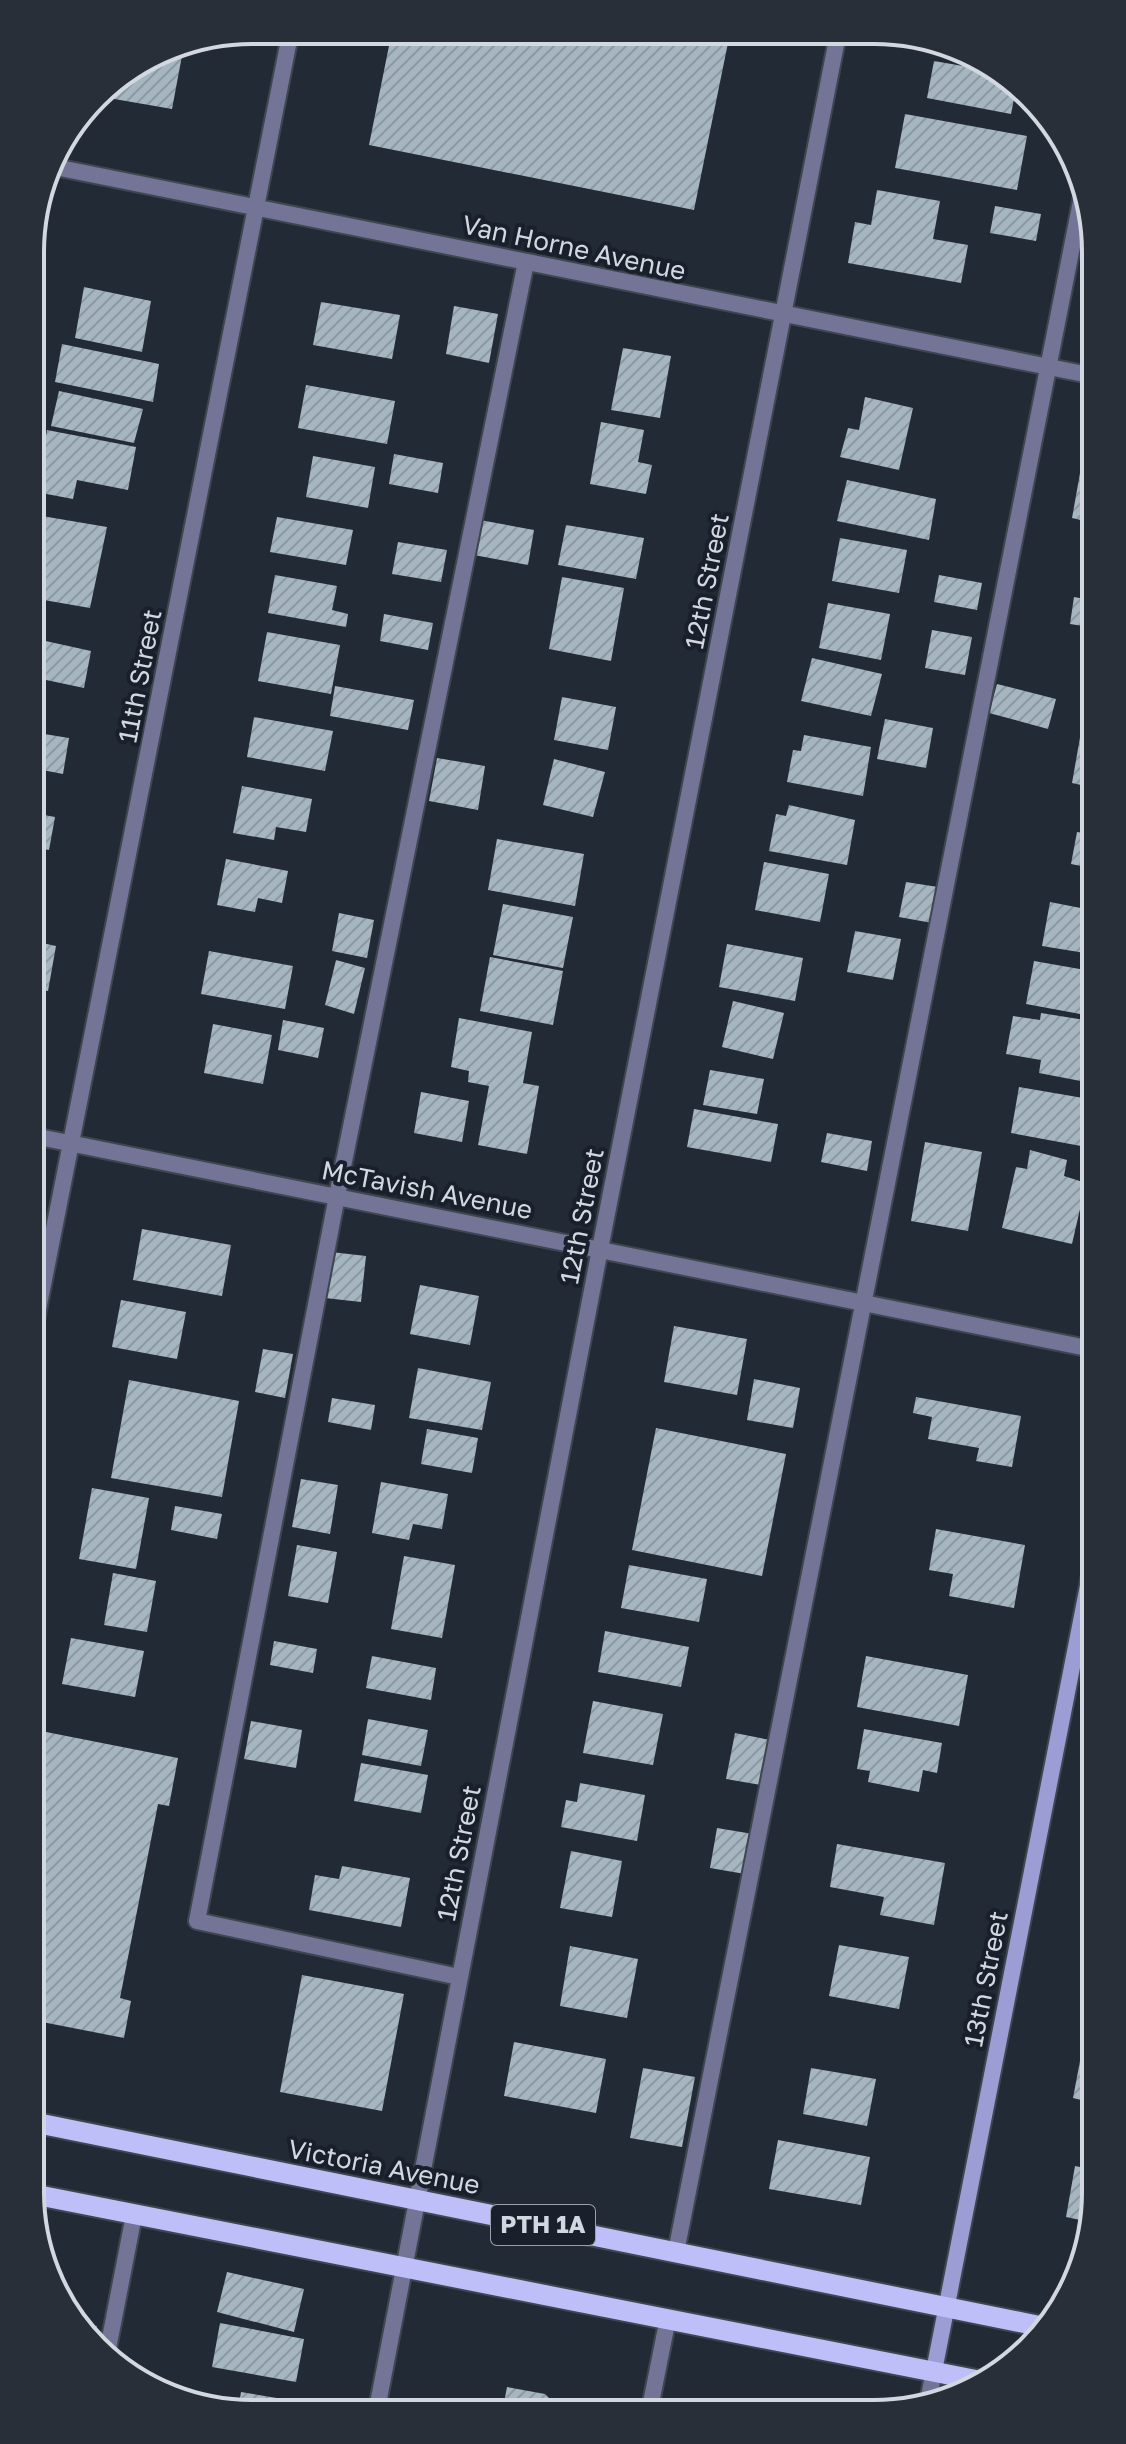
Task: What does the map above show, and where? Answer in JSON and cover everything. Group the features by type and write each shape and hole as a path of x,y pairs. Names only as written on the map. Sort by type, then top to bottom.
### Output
{"main road":[{"name":"Victoria Avenue","path":"44,2124 1034,2325"},
{"name":"PTH 1A","path":"44,2197 968,2378"}],"street":[{"name":"11th Street","path":"44,1280 288,44"},
{"name":"12th Street","path":"379,2400 836,44"},
{"name":"Van Horne Avenue","path":"62,168 1082,374"},
{"path":"676,2252 1078,215"},
{"path":"459,1977 197,1921 337,1196 526,262"},
{"name":"McTavish Avenue","path":"44,1138 1082,1347"},
{"name":"13th Street","path":"930,2392 1082,1616"},
{"path":"109,2343 134,2215"},
{"path":"652,2400 668,2318"}],"building":[{"path":"389,44 728,44 694,210 369,145"},
{"path":"182,57 172,109 112,99 148,72"},
{"path":"934,61 968,67 1014,99 1011,114 927,98"},
{"path":"905,114 1027,136 1017,190 895,168"},
{"path":"877,190 940,201 933,239 968,245 961,283 848,263 855,222 871,225"},
{"path":"995,206 1041,214 1036,241 990,233"},
{"path":"84,287 151,301 142,352 75,338"},
{"path":"321,302 400,315 392,359 313,345"},
{"path":"454,306 498,314 489,363 446,354"},
{"path":"62,344 159,364 153,402 55,382"},
{"path":"623,348 671,356 660,418 611,410"},
{"path":"306,385 395,401 387,444 298,428"},
{"path":"59,391 143,409 134,443 51,426"},
{"path":"865,397 913,408 899,470 840,457 848,428 859,430"},
{"path":"601,422 644,430 638,462 652,465 646,494 590,484"},
{"path":"47,430 136,447 128,490 77,480 73,499 44,494"},
{"path":"394,454 443,463 438,493 389,484"},
{"path":"313,456 375,467 368,508 306,497"},
{"path":"1082,462 1082,520 1072,518"},
{"path":"847,480 936,499 929,540 837,521"},
{"path":"44,516 107,527 90,608 44,600"},
{"path":"277,517 353,530 346,565 270,552"},
{"path":"480,520 534,530 528,565 474,555"},
{"path":"566,525 644,538 636,579 558,565"},
{"path":"840,538 907,550 899,593 832,581"},
{"path":"398,542 447,550 441,582 392,574"},
{"path":"275,575 337,586 332,610 348,614 346,627 268,613"},
{"path":"939,575 982,583 977,610 934,602"},
{"path":"562,577 624,588 611,661 549,649"},
{"path":"1074,597 1082,598 1082,626 1070,624"},
{"path":"828,603 890,614 881,660 819,648"},
{"path":"384,614 433,623 428,650 380,641"},
{"path":"932,630 972,637 965,675 925,668"},
{"path":"267,632 340,645 331,694 258,681"},
{"path":"44,641 91,651 84,688 44,680"},
{"path":"812,658 882,674 871,716 801,701"},
{"path":"997,684 1056,699 1048,729 989,713"},
{"path":"335,686 414,700 408,730 330,716"},
{"path":"562,697 616,707 608,750 554,740"},
{"path":"254,717 333,731 325,771 247,757"},
{"path":"885,719 933,728 926,768 877,759"},
{"path":"1081,732 1082,785 1072,783"},
{"path":"44,734 69,738 63,774 44,770"},
{"path":"804,735 871,747 863,796 787,782 793,750 801,751"},
{"path":"437,758 485,766 478,810 429,801"},
{"path":"554,759 605,772 593,817 543,805"},
{"path":"242,786 312,799 306,832 276,827 274,840 233,833"},
{"path":"789,805 855,820 847,865 769,851 776,814 786,816"},
{"path":"44,815 55,817 49,850 44,849"},
{"path":"1077,832 1082,833 1082,866 1071,864"},
{"path":"497,839 584,854 575,906 488,890"},
{"path":"226,859 288,871 282,903 258,898 255,912 217,905"},
{"path":"764,862 829,874 820,922 755,910"},
{"path":"906,882 938,887 932,923 899,917"},
{"path":"1050,902 1082,908 1082,953 1042,946"},
{"path":"503,904 573,917 563,968 493,955"},
{"path":"339,913 374,920 367,958 332,951"},
{"path":"855,931 901,939 893,980 847,972"},
{"path":"44,943 56,946 48,991 44,990"},
{"path":"727,944 803,958 795,1001 719,987"},
{"path":"209,951 293,966 285,1009 201,994"},
{"path":"490,957 563,971 553,1025 480,1011"},
{"path":"336,960 365,968 354,1014 325,1005"},
{"path":"1034,961 1082,969 1082,1014 1026,1004"},
{"path":"733,1001 784,1013 773,1059 722,1047"},
{"path":"1041,1013 1082,1020 1082,1081 1039,1073 1041,1060 1006,1054 1013,1016 1040,1020"},
{"path":"459,1018 532,1032 523,1083 539,1086 527,1154 478,1145 489,1086 468,1082 469,1071 451,1067"},
{"path":"283,1020 324,1028 318,1058 278,1050"},
{"path":"213,1024 272,1035 263,1084 204,1073"},
{"path":"710,1070 764,1079 757,1114 703,1105"},
{"path":"1019,1087 1082,1098 1081,1146 1011,1133"},
{"path":"421,1092 469,1101 462,1142 414,1133"},
{"path":"694,1109 778,1124 771,1162 687,1147"},
{"path":"827,1133 872,1141 867,1171 821,1162"},
{"path":"925,1142 982,1152 968,1231 911,1221"},
{"path":"1030,1150 1067,1160 1064,1176 1082,1182 1082,1200 1072,1244 1002,1228 1016,1167 1027,1169"},
{"path":"142,1229 231,1245 222,1296 133,1280"},
{"path":"331,1252 366,1256 361,1302 325,1298"},
{"path":"420,1285 479,1296 470,1345 410,1334"},
{"path":"121,1300 186,1312 177,1359 112,1347"},
{"path":"674,1326 747,1339 737,1395 664,1382"},
{"path":"263,1349 293,1354 285,1398 255,1392"},
{"path":"418,1368 491,1382 482,1430 409,1418"},
{"path":"754,1379 800,1388 793,1428 747,1420"},
{"path":"129,1380 239,1401 222,1497 111,1478"},
{"path":"916,1397 1021,1416 1012,1467 976,1461 979,1448 928,1439 932,1417 913,1413"},
{"path":"332,1398 375,1405 371,1430 328,1422"},
{"path":"656,1428 786,1454 762,1576 632,1550"},
{"path":"427,1429 478,1438 472,1473 421,1464"},
{"path":"301,1479 338,1485 330,1534 292,1527"},
{"path":"381,1482 448,1494 442,1529 413,1524 409,1540 372,1533"},
{"path":"92,1488 149,1498 136,1569 79,1559"},
{"path":"175,1506 222,1514 217,1539 171,1530"},
{"path":"936,1529 1025,1545 1014,1608 949,1596 953,1574 929,1570"},
{"path":"297,1545 337,1552 328,1603 288,1596"},
{"path":"404,1556 455,1565 442,1638 391,1629"},
{"path":"629,1565 707,1579 699,1622 621,1608"},
{"path":"113,1573 156,1581 147,1632 104,1625"},
{"path":"605,1631 689,1647 681,1687 598,1672"},
{"path":"71,1638 144,1651 135,1697 62,1684"},
{"path":"274,1641 317,1649 313,1673 270,1665"},
{"path":"372,1656 436,1668 431,1700 366,1688"},
{"path":"866,1656 968,1675 959,1726 857,1707"},
{"path":"593,1701 663,1714 653,1765 583,1753"},
{"path":"368,1719 428,1730 421,1766 362,1755"},
{"path":"251,1721 302,1730 296,1768 244,1759"},
{"path":"864,1729 942,1743 937,1773 923,1770 919,1792 868,1782 870,1771 857,1769"},
{"path":"44,1732 178,1758 169,1806 158,1804 120,1998 131,2001 124,2038 44,2022"},
{"path":"735,1733 770,1740 761,1785 726,1779"},
{"path":"361,1763 428,1775 421,1813 354,1801"},
{"path":"580,1783 645,1795 637,1841 561,1827 566,1800 577,1802"},
{"path":"717,1828 753,1834 745,1874 710,1868"},
{"path":"837,1844 945,1863 934,1925 880,1915 884,1897 830,1887"},
{"path":"571,1851 622,1861 612,1917 560,1908"},
{"path":"342,1866 410,1878 401,1927 309,1910 315,1875 339,1879"},
{"path":"839,1945 909,1957 899,2009 829,1996"},
{"path":"570,1946 638,1959 627,2018 560,2006"},
{"path":"302,1975 404,1994 382,2111 280,2092"},
{"path":"514,2042 606,2059 596,2113 504,2096"},
{"path":"1080,2061 1082,2061 1082,2100 1073,2098"},
{"path":"643,2068 695,2077 682,2147 630,2138"},
{"path":"811,2068 876,2079 867,2126 803,2114"},
{"path":"778,2140 870,2157 861,2205 769,2189"},
{"path":"1075,2166 1082,2167 1080,2220 1066,2217"},
{"path":"227,2272 304,2289 294,2332 217,2312"},
{"path":"220,2323 304,2339 296,2382 212,2367"},
{"path":"507,2387 545,2394 551,2400 505,2400"},
{"path":"241,2392 289,2400 252,2400 240,2399"}]}
